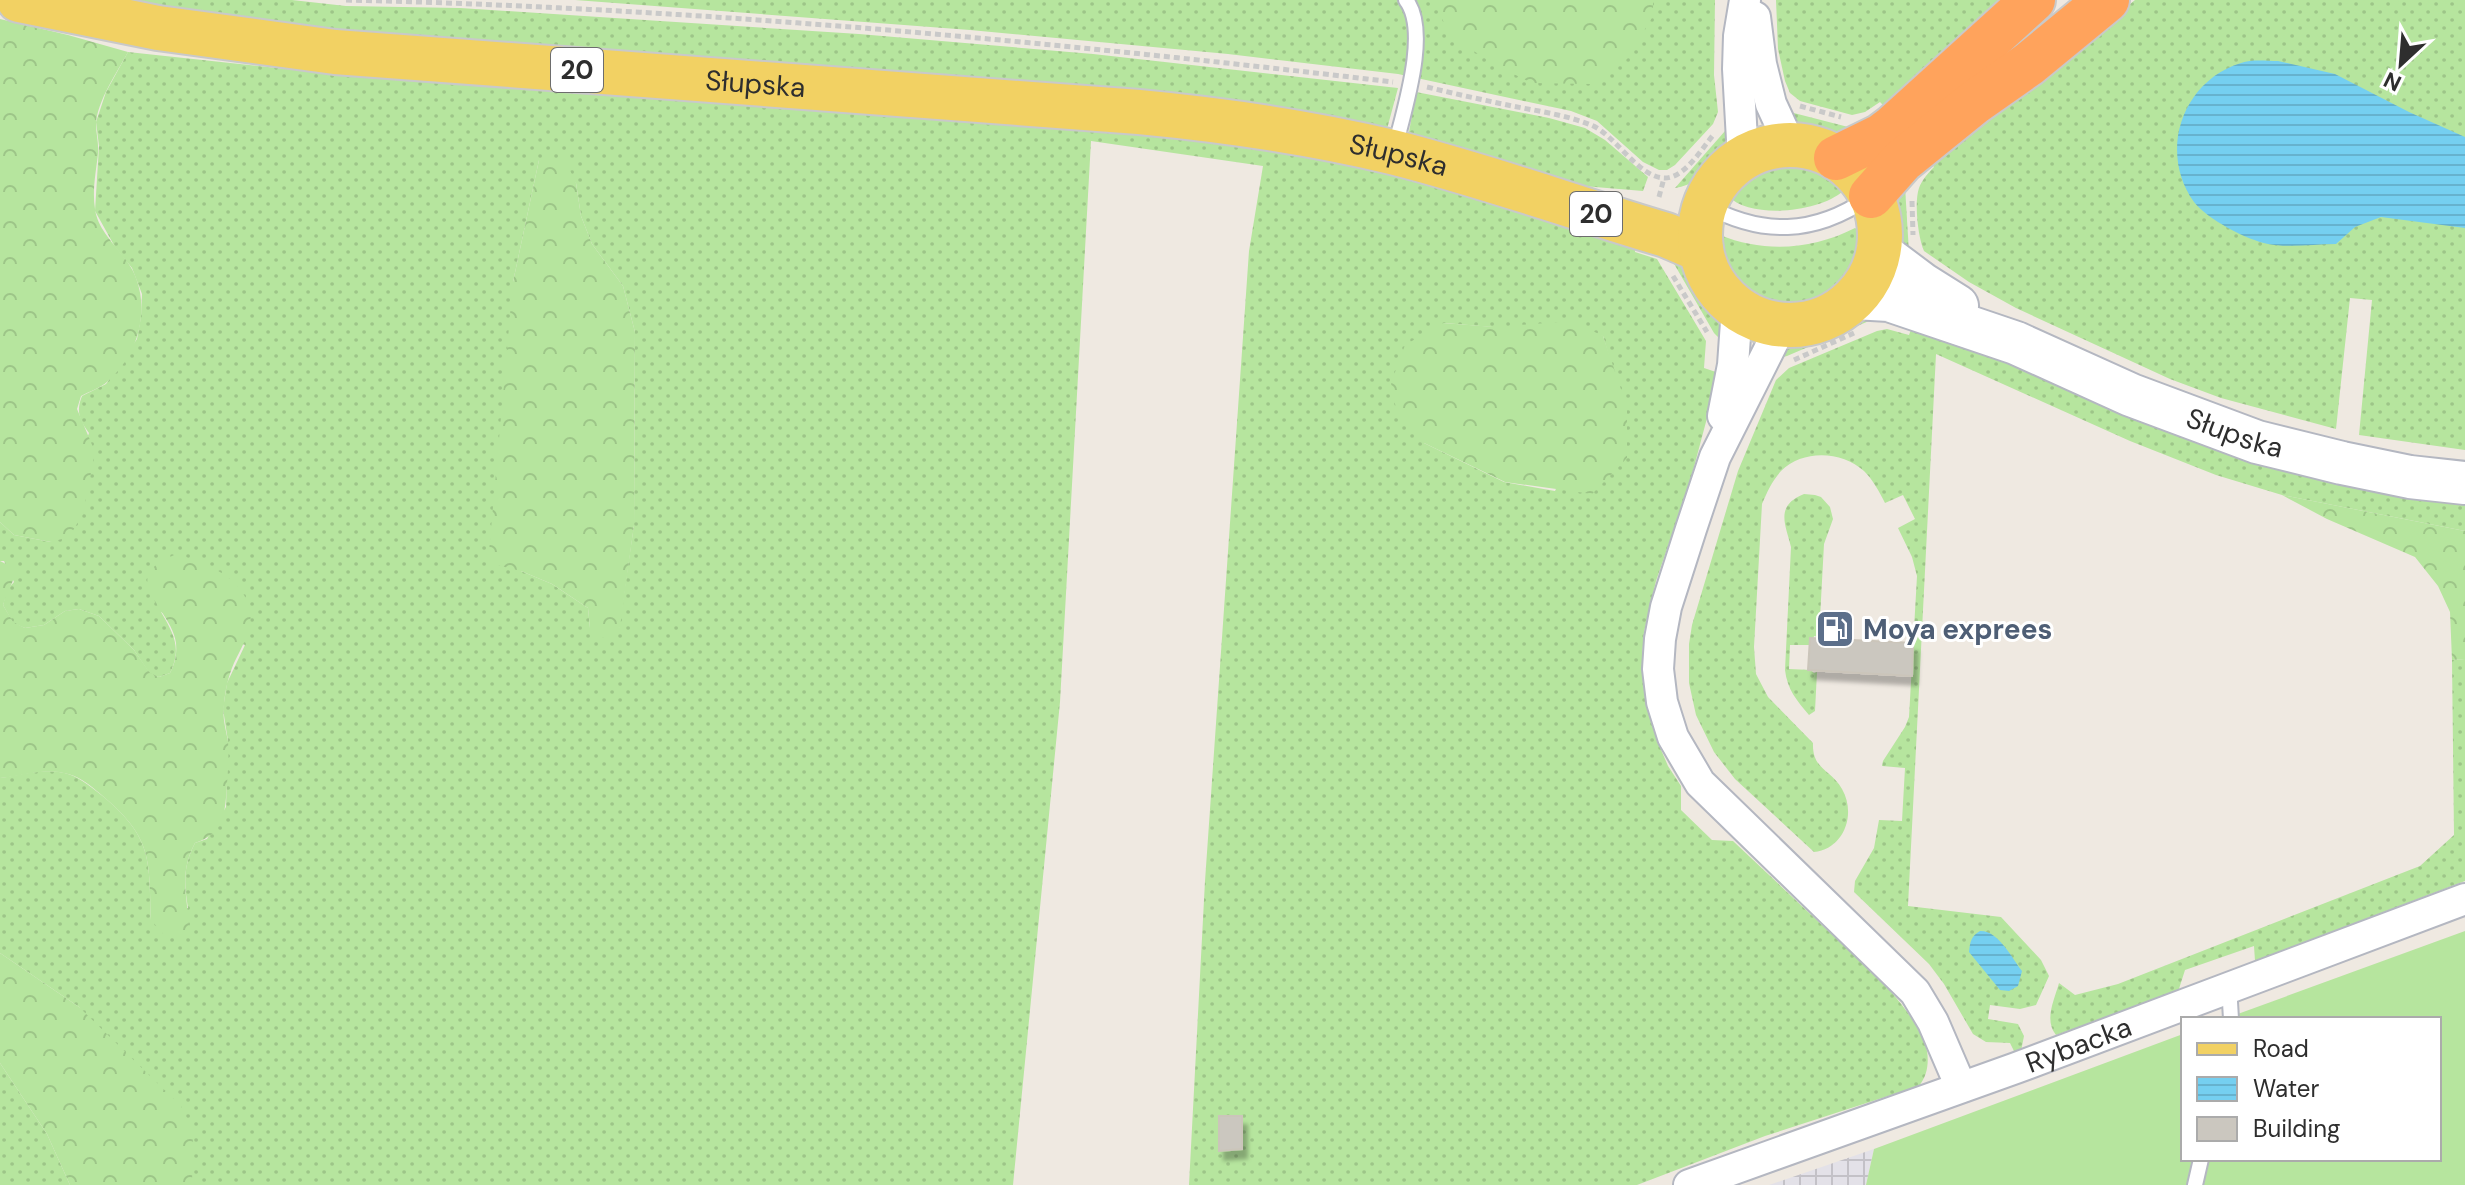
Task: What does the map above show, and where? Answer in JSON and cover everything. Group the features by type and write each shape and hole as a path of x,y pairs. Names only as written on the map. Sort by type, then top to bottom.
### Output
{"highway":[{"path":"1836,158 1901,148 2029,64 2107,0"},
{"path":"1871,196 1901,148 2031,2"}],"main road":[{"name":"Słupska","path":"19,0 158,28 335,52 1139,112 1274,128 1394,153 1490,180 1666,235 1701,250"},
{"path":"1795,125 1814,148 1850,168 1871,196 1879,223 1896,248 1869,276 1854,298 1838,311 1820,320 1782,324 1764,321 1737,308 1714,283 1701,250 1700,235 1705,205 1714,186 1727,170 1732,142 1766,148 1795,125"},
{"name":"Słupska","path":"1490,180 1599,198 1705,205"},
{"name":"Słupska","path":"1896,248 1922,284 2016,343"},
{"name":"Słupska","path":"1854,298 1889,300 2016,343 2131,395 2257,442 2369,469 2465,483"}],"street":[{"path":"1732,142 1739,36 1745,0"},
{"path":"1753,0 1761,64 1771,104 1795,125"},
{"path":"1737,308 1733,365 1715,457 1666,607 1660,639 1659,685 1662,702 1673,737 1691,771 1711,795 1915,992 1933,1022 1961,1087"},
{"path":"1715,457 1782,324"},
{"name":"Rybacka","path":"1689,1185 2465,899"}],"lane":[{"path":"1394,153 1416,47 1416,20 1406,0"},
{"path":"1984,64 2031,2"},
{"path":"1901,148 1966,89"},
{"path":"1705,205 1751,225 1790,227 1827,221 1871,196"},
{"path":"2226,989 2231,1017"},
{"path":"2195,1185 2201,1161"}],"path":[{"path":"346,0 461,2 891,30 1165,55 1410,84 1555,114 1593,126 1644,170 1664,178 1674,177 1732,142"},
{"path":"1795,125 1864,124 1901,148 1914,178 1896,248"}],"shaded area":[{"path":"1874,1149 1866,1185 1769,1185"}],"green space":[{"path":"76,0 292,0 346,6 460,8 859,34 1093,54 1398,88 1387,129 337,39"},
{"path":"575,0 1715,0 1714,75 1718,112 1713,124 1675,165 1659,170 1643,162 1597,121 1571,111 1398,74 1228,54 970,30"},
{"path":"1433,0 1653,0 1653,16 1627,59 1590,84 1532,83 1451,37"},
{"path":"1776,0 2006,0 1889,111 1880,102 1865,112 1852,115 1800,101 1790,93 1778,49"},
{"path":"2135,0 2465,0 2465,450 2359,435 2372,300 2350,298 2336,429 2221,398 2170,379 2016,308 1969,282 1924,251 1917,220 1917,202 1919,188 1934,167 1925,154 2061,61"},
{"path":"0,19 128,52 97,115 94,202 105,234 128,263 138,285 141,300 139,330 128,358 119,370 102,386 81,396 77,409 95,452 83,514 69,537 51,542 14,535 0,522"},
{"path":"128,52 333,74 546,86 1272,142 1636,237 1635,252 1657,259 1706,341 1704,368 1719,373 1690,482 1656,581 1644,632 1642,657 1646,704 1659,745 1681,786 1681,810 1712,840 1733,841 1883,983 1921,1034 1928,1061 1922,1082 1919,1086 1765,1136 1637,1185 1189,1185 1205,881 1249,251 1263,166 1091,141 1060,702 1013,1185 192,1185 79,1007 0,953 0,778 43,771 68,774 88,784 121,813 140,839 145,852 151,920 188,908 186,875 191,851 195,843 207,839 226,807 228,741 223,709 227,683 245,645 161,612 173,635 176,649 170,673 159,677 150,674 134,650 99,616 79,609 65,611 44,625 25,628 13,623 3,605 7,590 14,582 4,561 0,561 0,522 14,535 51,542 89,433 80,415 82,396 106,384 137,339 142,294 132,268 115,247 95,211 99,146 96,122 106,92","holes":["539,160 576,183 581,216 592,244 623,286 635,332 634,525 619,628 590,628 588,608 552,584 521,571 513,282","1444,323 1603,336 1612,366 1555,491 1504,482 1424,443"]},
{"path":"1416,92 1585,128 1605,140 1648,177 1643,191 1583,186 1414,143 1409,132"},
{"path":"1786,111 1856,129 1841,143 1824,140 1803,130"},
{"path":"1734,124 1727,147 1715,166 1698,180 1675,188 1725,131"},
{"path":"539,160 566,162 576,183 581,216 592,244 623,286 635,332 634,525 620,627 605,639 590,628 588,608 552,584 521,571 488,563 513,282"},
{"path":"1794,163 1826,176 1843,191 1819,204 1768,211 1739,204 1728,196 1757,171"},
{"path":"1905,186 1909,253 1890,241 1887,218 1889,200"},
{"path":"1855,228 1860,231 1856,256 1845,276 1830,292 1812,302 1792,307 1770,305 1750,296 1731,279 1723,265 1717,239 1720,235 1754,245 1805,245"},
{"path":"1669,255 1690,263 1702,288 1720,313 1725,344 1714,333"},
{"path":"1846,317 1876,318 1772,360 1787,342"},
{"path":"1572,321 1603,336 1627,407 1627,458 1592,494 1505,482 1424,443 1398,419 1391,383 1405,345 1443,323 1495,327"},
{"path":"1914,321 2465,500 2465,531 2282,495 2216,475 2130,441 1936,354 1908,906 2001,917 2041,960 2049,976 2036,1005 2020,1009 1990,1005 1988,1019 2018,1024 2024,1036 2021,1051 2015,1053 2010,1043 1986,1042 1973,1034 1929,964 1854,892 1855,881 1874,848 1879,820 1902,821 1905,768 1882,766 1909,717 1917,576 1898,528 1915,519 1903,495 1885,503 1876,486 1855,464 1822,455 1800,459 1781,471 1762,504 1754,647 1756,674 1768,697 1813,743 1819,764 1842,789 1848,809 1847,820 1840,838 1833,845 1814,852 1735,779 1714,752 1696,715 1689,683 1692,625 1738,471 1776,380 1789,368 1877,331 1887,329 1909,335"},
{"path":"1804,494 1821,497 1830,507 1833,519 1824,544 1819,637 1814,636 1812,645 1790,645 1789,669 1817,672 1815,711 1809,715 1790,689 1785,670 1791,547 1784,517 1789,504"},
{"path":"2282,495 2465,531 2465,659 2452,660 2450,612 2438,586 2415,557 2327,519"},
{"path":"177,554 214,569 231,580 244,595 250,613 249,630 232,668 225,694 228,758 224,812 218,827 205,839 195,843 190,854 185,884 189,926 179,938 165,936 151,920 145,852 132,826 105,798 83,781 60,772 0,778 0,561 16,569 3,605 13,622 25,628 44,625 65,611 79,609 99,616 134,650 150,673 159,677 170,673 176,643 151,594 149,573 158,563"},
{"path":"2465,659 2465,881 2255,961 2254,946 2185,970 2178,992 2056,1035 2050,1017 2059,983 2075,995 2118,984 2420,866 2454,835 2452,660"},
{"path":"2465,931 2465,1185 1866,1185 1874,1149 2181,1035 2181,1161 2441,1161 2441,1017 2229,1017"},
{"path":"0,953 79,1007 181,1106 193,1131 192,1185 70,1185 47,1134 0,1063"},
{"path":"0,1063 47,1134 70,1185 0,1185"}],"water":[{"path":"2278,61 2335,74 2465,137 2465,228 2381,217 2355,227 2336,244 2276,245 2239,233 2200,209 2183,182 2178,162 2177,141 2191,102 2204,85 2221,72 2245,62"},
{"path":"1980,931 1993,935 2009,952 2022,971 2018,986 2009,991 2000,990 1969,952 1972,940"}],"building":[{"path":"1810,638 1913,643 1912,676 1808,670"},
{"path":"1219,1116 1242,1116 1242,1149 1219,1151"}],"place":[{"name":"Moya exprees","path":"1835,629"}]}
